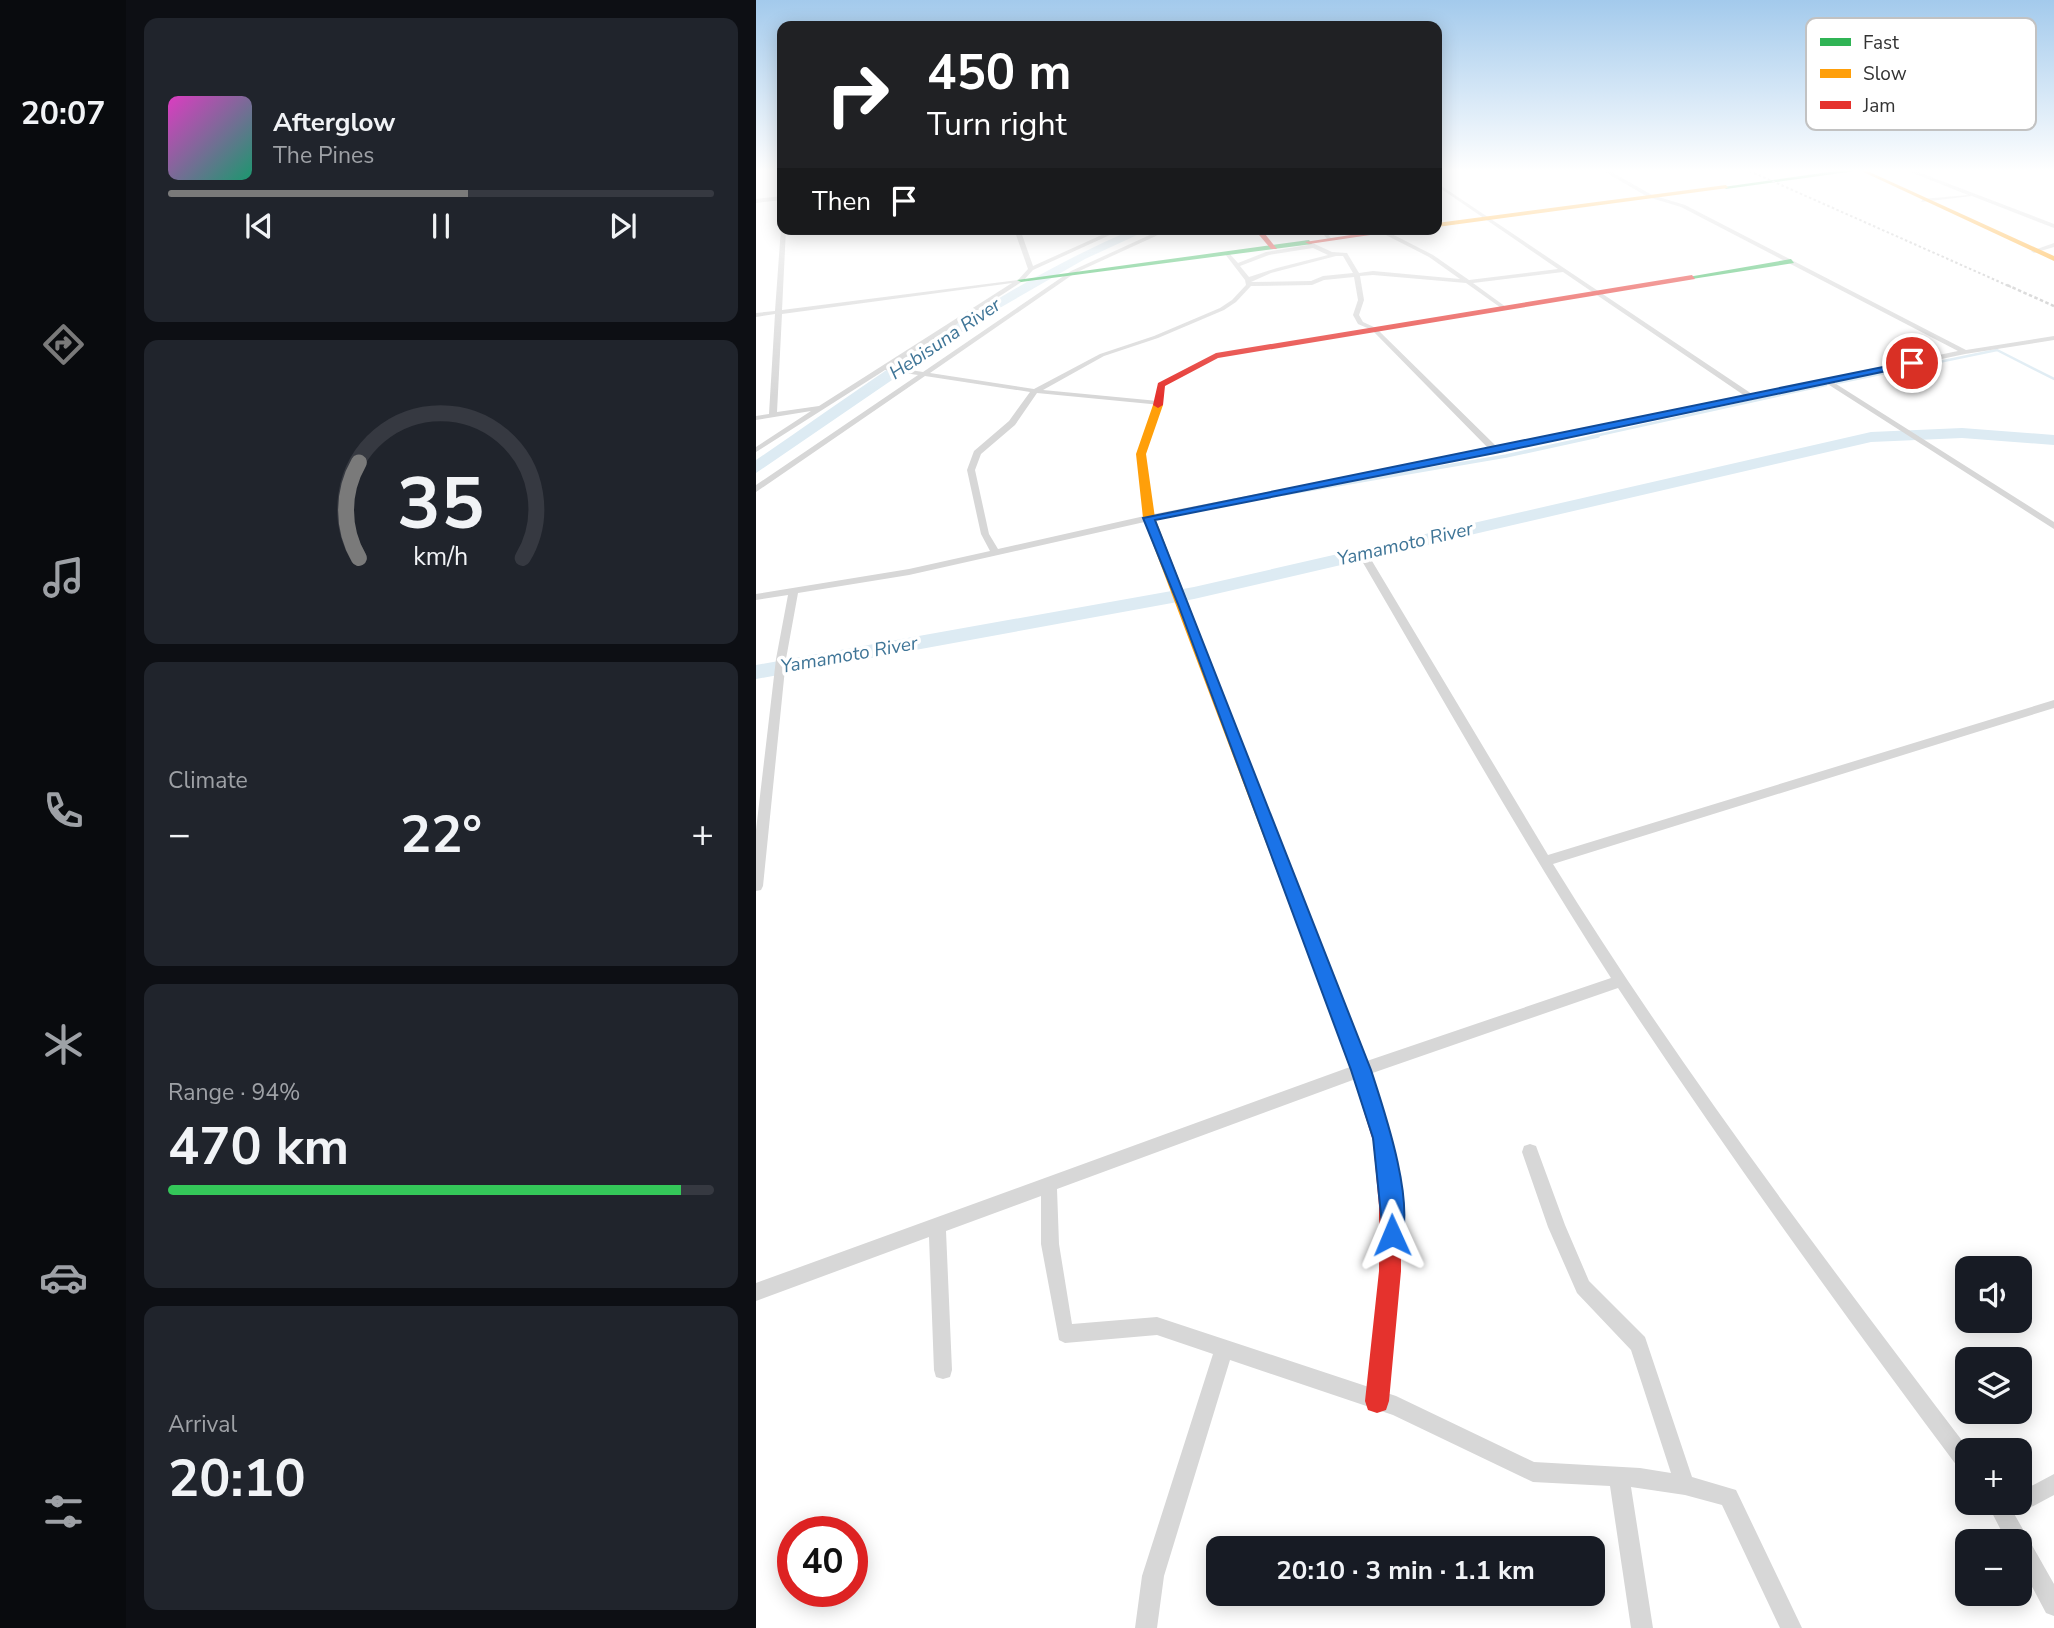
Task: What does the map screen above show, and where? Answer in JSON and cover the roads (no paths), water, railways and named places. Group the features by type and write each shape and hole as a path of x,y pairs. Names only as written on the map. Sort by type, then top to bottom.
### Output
{"street":[{"path":"773,416 781,312 783,245"},
{"path":"1020,245 1026,274"},
{"path":"756,450 1026,274 1087,245"},
{"path":"756,489 1073,272 1133,245"},
{"path":"1268,245 1271,250"},
{"path":"756,315 1026,274 1232,260 1303,245"},
{"path":"995,551 985,534 971,470 977,453 1012,423 1035,391 1102,355 1156,337 1222,309 1234,301 1248,282 1261,274 1295,268 1325,245"},
{"path":"1335,245 1345,254 1357,275 1362,301 1356,315 1360,323 1374,329 1495,450"},
{"path":"1409,245 1431,256 1504,308"},
{"path":"1525,245 1749,395"},
{"path":"1760,245 1965,352"},
{"path":"2021,245 2054,260"},
{"path":"2034,251 2054,245"},
{"path":"1232,260 1248,282"},
{"path":"1377,1401 1387,1328 1392,1256 1391,1194 1383,1138 1361,1070 1185,604 1149,518 1141,454 1158,403 1161,385 1216,356 1791,261"},
{"path":"1248,282 1312,283 1323,278 1373,273 1470,282 1562,270"},
{"path":"756,597 909,572 1149,518 1495,450 1749,395 1827,382 1965,352 2054,338"},
{"path":"885,368 1035,391 1158,403"},
{"path":"1827,382 2054,526"},
{"path":"756,418 824,407"},
{"path":"1367,561 1545,861 1621,981 1869,1334 1955,1448"},
{"path":"756,886 781,659 794,590"},
{"path":"1545,861 2054,704"},
{"path":"756,1292 1361,1070 1621,981"},
{"path":"1530,1152 1557,1227 1583,1287 1638,1344 1685,1485"},
{"path":"1049,1184 1050,1244 1065,1334 1157,1326 1396,1406 1533,1472 1619,1477 1685,1485 1729,1497 1791,1628"},
{"path":"937,1225 943,1370"},
{"path":"1146,1628 1153,1576 1224,1349"},
{"path":"1619,1477 1642,1628"},
{"path":"2032,1494 2054,1484"},
{"path":"2014,1515 2054,1605"}],"waterway":[{"name":"Hebisuna River","path":"756,468 979,314 1081,256 1107,245"},
{"path":"1837,383 1997,350 2054,379"},
{"path":"1590,437 1826,385"},
{"name":"Yamamoto River","path":"756,672 1194,593 1871,437 1962,433 2054,440"},
{"path":"1284,494 1506,456 1598,436"}],"railway":[{"path":"1916,245 2011,287"},
{"path":"2007,285 2054,306"}]}
